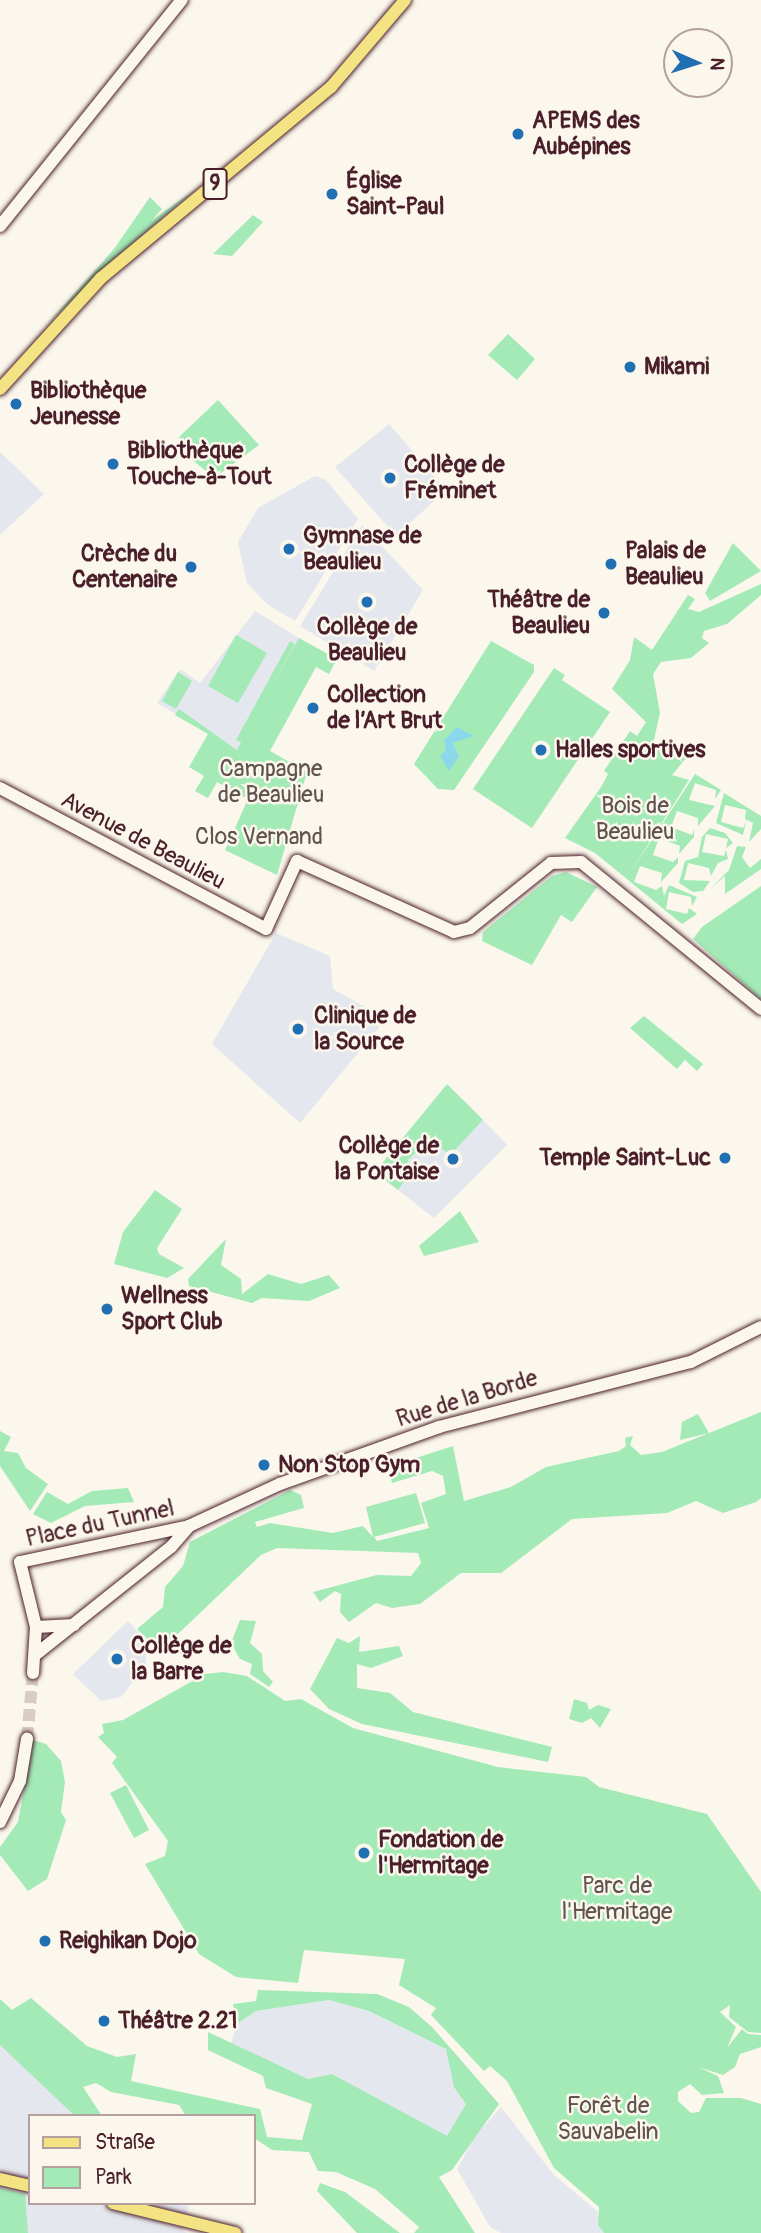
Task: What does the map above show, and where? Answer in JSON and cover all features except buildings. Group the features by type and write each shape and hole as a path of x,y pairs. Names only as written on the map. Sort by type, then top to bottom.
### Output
{"main road":[{"path":"0,226 182,0"},
{"name":"9","path":"0,389 101,278 331,87 404,0"},
{"name":"Avenue de Beaulieu","path":"0,788 266,929 298,861 454,932 470,928 551,863 574,860 594,869 761,1009"},
{"name":"Rue de la Borde","path":"189,1526 280,1484 439,1427 691,1363 761,1327"},
{"name":"Place du Tunnel","path":"33,1674 36,1627 20,1562 189,1526"},
{"name":"Place du Tunnel","path":"35,1655 189,1526"},
{"path":"36,1627 74,1625"},
{"path":"0,1822 20,1781 27,1739"},
{"path":"0,2179 28,2186"},
{"path":"122,2205 235,2233"}],"shaded area":[{"name":"Collège de Fréminet","path":"389,424 446,490 396,536 335,467"},
{"path":"0,452 44,494 0,535"},
{"name":"Gymnase de Beaulieu","path":"315,476 326,480 358,519 295,621 268,605 247,583 238,542 258,508"},
{"name":"Collège de Beaulieu","path":"362,525 423,590 374,671 300,626"},
{"name":"Gymnase de Beaulieu","path":"255,611 299,638 237,750 157,703 180,669 200,683"},
{"name":"Clinique de la Source","path":"276,933 330,956 333,989 386,1019 300,1123 212,1044"},
{"name":"Collège de la Pontaise","path":"464,1100 507,1145 434,1218 398,1190 410,1174 408,1160"},
{"name":"Collège de la Barre","path":"128,1621 147,1642 146,1665 121,1697 101,1701 73,1674"},
{"path":"329,2000 369,2011 446,2049 466,2104 447,2137 332,2074 308,2079 231,2043 237,2024 256,2011"},
{"path":"0,2032 90,2114 28,2114 28,2205 189,2205 183,2231 187,2233 0,2233"},
{"path":"501,2107 554,2175 597,2211 604,2233 501,2233 490,2227 457,2169 474,2138"}],"green space":[{"path":"197,188 115,258 46,325 114,249 150,197 162,209 152,220"},
{"path":"253,215 263,222 232,256 213,254"},
{"path":"508,334 535,359 517,380 488,355"},
{"path":"218,400 259,445 214,478 177,447 180,436"},
{"path":"733,543 761,571 710,601 705,593"},
{"name":"Bois de Beaulieu","path":"761,584 761,595 727,624 704,631 702,638 709,643 691,658 661,662 653,674 660,713 653,744 687,757 672,775 689,780 628,876 695,774 721,790 715,799 716,790 695,783 689,800 715,806 698,826 698,818 677,811 671,827 692,835 694,829 694,837 679,854 680,846 659,838 653,855 673,862 678,857 678,863 661,882 662,873 640,866 634,882 656,890 662,886 664,896 669,885 697,897 692,906 691,897 669,892 666,909 687,914 689,908 697,914 682,924 595,853 565,838 601,787 608,774 604,771 630,731 637,736 646,722 612,689 630,660 634,637 652,650 688,595 695,599 688,609 699,612"},
{"path":"236,635 267,653 238,703 208,686"},
{"name":"Campagne de Beaulieu","path":"299,638 337,659 329,674 316,667 270,751 307,772 277,875 225,850 248,799 217,782 208,798 195,791 204,776 189,767 208,734 175,715 179,709 237,750 241,742 236,740 290,641 295,644 272,686"},
{"path":"491,641 534,665 534,672 454,790 438,789 414,764"},
{"name":"Halles sportives","path":"554,668 565,675 562,680 610,712 532,828 473,789"},
{"path":"178,672 192,681 176,709 162,701"},
{"path":"724,793 761,816 761,829 749,842 753,823 745,819 746,810 725,805 721,822 743,828 746,822 743,835 716,823"},
{"path":"710,828 725,833 733,843 726,848 728,839 706,834 702,852 724,856 726,850 728,859 718,863 711,876 709,868 688,863 684,880 710,881 703,891 693,892 679,883 685,861 698,857 702,837"},
{"path":"737,846 746,847 742,857 750,868 761,859 761,869 725,894 725,876 710,889 729,870"},
{"path":"566,872 597,887 572,922 561,915 532,965 482,941 483,932 552,876"},
{"path":"761,886 761,999 693,939 702,927"},
{"path":"644,1016 703,1064 697,1071 685,1060 677,1069 630,1028"},
{"path":"447,1084 483,1120 450,1155 430,1139 408,1160 410,1174 398,1190 375,1172"},
{"path":"155,1190 182,1209 157,1248 159,1254 184,1268 167,1278 114,1264 123,1232"},
{"path":"460,1211 479,1242 424,1256 419,1246"},
{"path":"226,1239 221,1265 241,1279 242,1294 268,1274 301,1284 329,1275 340,1288 309,1301 262,1298 252,1303 189,1286 188,1279"},
{"path":"761,1412 761,1498 756,1502 723,1513 696,1501 667,1513 572,1519 501,1573 461,1573 420,1604 392,1608 376,1603 349,1622 340,1612 341,1594 335,1591 320,1602 313,1592 377,1575 411,1576 421,1563 418,1553 277,1548 261,1555 160,1651 137,1629 163,1607 165,1587 183,1566 190,1542 290,1490 301,1495 304,1508 255,1522 257,1527 270,1523 333,1533 363,1526 373,1537 366,1507 416,1493 425,1523 374,1537 377,1541 429,1528 421,1503 446,1494 443,1476 432,1471 392,1483 388,1467 453,1446 464,1501 511,1487 546,1467 619,1451 626,1446 625,1438 633,1436 630,1445 641,1455 662,1452"},
{"path":"698,1414 709,1433 680,1440 682,1422"},
{"path":"0,1431 11,1437 4,1451 18,1453 26,1468 48,1484 30,1511 0,1466"},
{"path":"128,1488 134,1502 85,1506 51,1523 33,1514 47,1492 68,1504 92,1491"},
{"path":"240,1620 256,1621 250,1643 262,1654 263,1671 273,1682 269,1687 250,1674 252,1664 240,1659 231,1643"},
{"path":"360,1636 359,1652 399,1646 403,1656 371,1668 357,1664 357,1688 390,1693 413,1712 552,1747 548,1762 362,1724 329,1709 310,1689 337,1638 349,1643"},
{"name":"Parc de l'Hermitage","path":"223,1672 247,1676 285,1701 301,1699 353,1728 498,1767 586,1777 599,1787 707,1814 761,1892 761,2033 748,2032 729,2017 730,2005 720,2012 736,2027 727,2048 742,2029 748,2034 761,2035 761,2047 740,2054 735,2067 723,2075 698,2067 718,2076 724,2093 702,2095 690,2084 678,2092 678,2101 691,2113 699,2112 706,2098 741,2098 761,2104 761,2233 604,2233 598,2225 599,2207 554,2168 507,2081 490,2066 484,2071 431,2015 436,2008 399,1985 405,1959 304,1950 298,1983 236,1977 199,1954 145,1864 165,1856 168,1841 112,1763 117,1757 98,1737 104,1733 102,1724 123,1720 205,1674"},
{"path":"574,1699 587,1703 589,1710 598,1705 611,1709 600,1728 591,1718 582,1723 569,1719"},
{"path":"33,1740 46,1744 61,1761 65,1782 61,1812 66,1820 47,1879 28,1891 0,1855 0,1847 18,1822"},
{"path":"126,1785 149,1830 134,1838 110,1793"},
{"path":"258,1990 377,1994 409,2007 433,2028 499,2104 452,2170 439,2177 475,2233 414,2233 419,2227 375,2189 336,2172 318,2171 309,2152 272,2150 256,2139 256,2114 185,2114 179,2105 111,2092 96,2083 83,2087 101,2114 73,2114 0,2045 0,1999 12,2010 31,1998 87,2046 117,2057 136,2054 131,2081 260,2109 267,2137 302,2140 312,2104 266,2088 263,2076 208,2050 208,2032 308,2079 332,2074 447,2136 466,2104 454,2087 446,2049 369,2011 329,2000 256,2011 237,2024 233,2004 256,2001"},
{"path":"320,2183 345,2192 400,2233 357,2233 317,2191"},
{"path":"0,2188 25,2194 28,2233 0,2233"}],"water":[{"path":"457,727 474,736 452,743 459,756 449,771 440,756 446,750 444,740"}],"tunnel":[{"path":"27,1739 33,1673"}],"place":[{"name":"APEMS des Aubépines","path":"518,134"},
{"name":"Église Saint-Paul","path":"332,194"},
{"name":"Mikami","path":"630,367"},
{"name":"Bibliothèque Jeunesse","path":"16,404"},
{"name":"Bibliothèque Touche-à-Tout","path":"113,464"},
{"name":"Collège de Fréminet","path":"390,478"},
{"name":"Gymnase de Beaulieu","path":"289,549"},
{"name":"Palais de Beaulieu","path":"611,564"},
{"name":"Crèche du Centenaire","path":"191,567"},
{"name":"Collège de Beaulieu","path":"367,602"},
{"name":"Théâtre de Beaulieu","path":"604,613"},
{"name":"Collection de l’Art Brut","path":"313,708"},
{"name":"Halles sportives","path":"541,750"},
{"name":"Clinique de la Source","path":"298,1029"},
{"name":"Temple Saint-Luc","path":"725,1158"},
{"name":"Collège de la Pontaise","path":"453,1159"},
{"name":"Wellness Sport Club","path":"107,1309"},
{"name":"Non Stop Gym","path":"264,1465"},
{"name":"Collège de la Barre","path":"117,1659"},
{"name":"Fondation de l'Hermitage","path":"364,1853"},
{"name":"Reighikan Dojo","path":"45,1941"},
{"name":"Théâtre 2.21","path":"104,2021"}],"park label":[{"name":"Clos Vernand","path":"259,837"},
{"name":"Forêt de Sauvabelin","path":"608,2119"}]}
